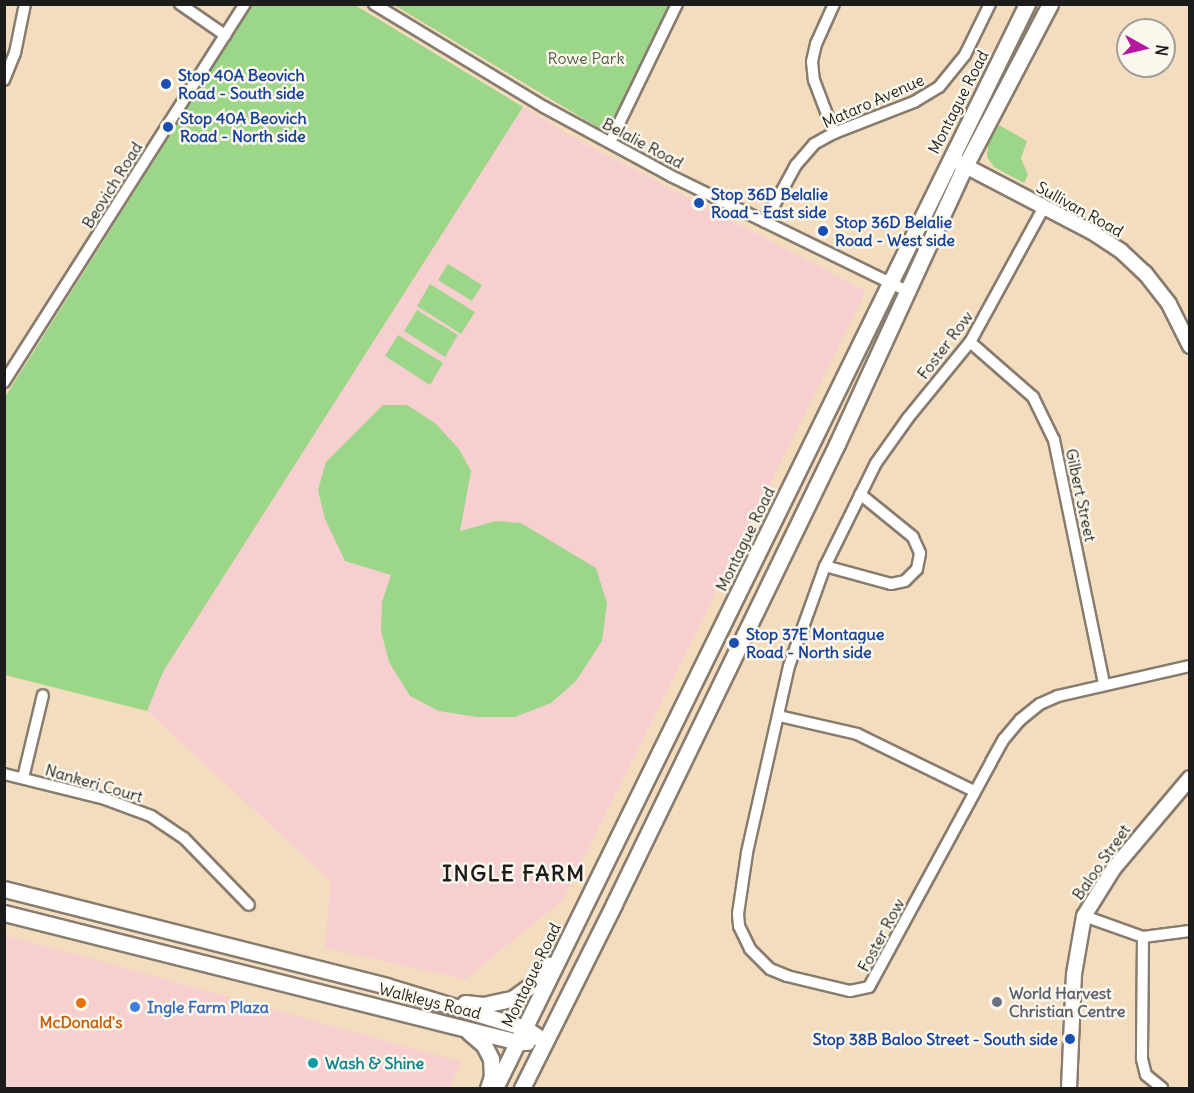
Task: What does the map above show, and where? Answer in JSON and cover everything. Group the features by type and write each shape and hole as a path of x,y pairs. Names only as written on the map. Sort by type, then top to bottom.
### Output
{"main road":[{"name":"Montague Road","path":"495,1089 1027,4"},
{"path":"522,1089 827,465 965,166 1050,4"},
{"name":"Walkleys Road","path":"4,890 432,1000 525,1028 545,1042"},
{"name":"Walkleys Road","path":"4,913 518,1042 545,1042"},
{"path":"432,1000 483,1005 512,999 538,979 567,943"},
{"path":"464,1028 484,1045 491,1059 492,1076 488,1089"}],"street":[{"path":"4,80 15,53 25,4"},
{"path":"180,4 225,35"},
{"name":"Beovich Road","path":"4,382 245,4"},
{"name":"Belalie Road","path":"374,4 510,88 610,142 765,222 907,291"},
{"path":"610,142 677,4"},
{"path":"834,4 820,33 812,62 814,80 834,133"},
{"name":"Mataro Avenue","path":"765,222 804,154 814,144 834,133 932,93 957,67 990,4"},
{"name":"Sullivan Road","path":"950,158 1105,239 1136,264 1169,303 1189,344"},
{"name":"Foster Row","path":"1044,207 970,342 896,434 860,494 825,566 797,639 747,853 738,915 744,938 756,957 770,969 787,976 850,990 869,987 1004,739 1031,711 1058,696 1190,666"},
{"name":"Gilbert Street","path":"970,342 1023,386 1047,422 1058,459 1104,684"},
{"path":"825,566 891,584 905,581 917,569 920,553 913,537 860,494"},
{"path":"23,778 43,695"},
{"path":"779,716 857,734 974,791"},
{"name":"Nankeri Court","path":"4,774 105,798 151,816 184,838 249,905"},
{"name":"Baloo Street","path":"1069,1089 1074,974 1084,916 1114,868 1190,778"},
{"path":"1084,916 1143,938 1190,930"},
{"path":"1143,938 1142,1059 1146,1074 1162,1089"}],"shaded area":[{"path":"523,107 563,132 866,291 562,901 465,979 325,948 331,881 147,711 164,670"},
{"name":"Ingle Farm Plaza","path":"4,935 462,1062 449,1088 5,1088"}],"green space":[{"path":"253,4 355,5 523,107 164,670 147,711 5,675 5,397"},
{"name":"Rowe Park","path":"394,5 671,5 609,134"},
{"path":"999,125 1027,141 1021,158 1028,175 1024,183 994,167 987,157 988,144"},
{"path":"448,264 482,285 472,301 438,280"},
{"path":"430,284 475,312 461,334 417,306"},
{"path":"417,310 458,335 445,357 404,331"},
{"path":"398,335 443,363 430,385 385,356"},
{"path":"383,405 407,405 435,423 459,449 471,471 460,531 496,521 521,523 596,568 607,603 602,641 576,681 551,703 515,717 477,717 439,711 410,696 389,662 381,631 382,602 391,575 345,561 325,519 318,490 326,462"}],"place":[{"name":"Stop 40A Beovich Road - South side","path":"166,84"},
{"name":"Stop 40A Beovich Road - North side","path":"168,127"},
{"name":"Stop 36D Belalie Road - East side","path":"699,203"},
{"name":"Stop 36D Belalie Road - West side","path":"823,231"},
{"name":"Stop 37E Montague Road - North side","path":"734,643"},
{"name":"World Harvest Christian Centre","path":"997,1002"},
{"name":"McDonald's","path":"81,1003"},
{"name":"Ingle Farm Plaza","path":"135,1007"},
{"name":"Stop 38B Baloo Street - South side","path":"1070,1039"},
{"name":"Wash & Shine","path":"313,1063"}],"district":[{"name":"INGLE FARM","path":"514,874"}]}
